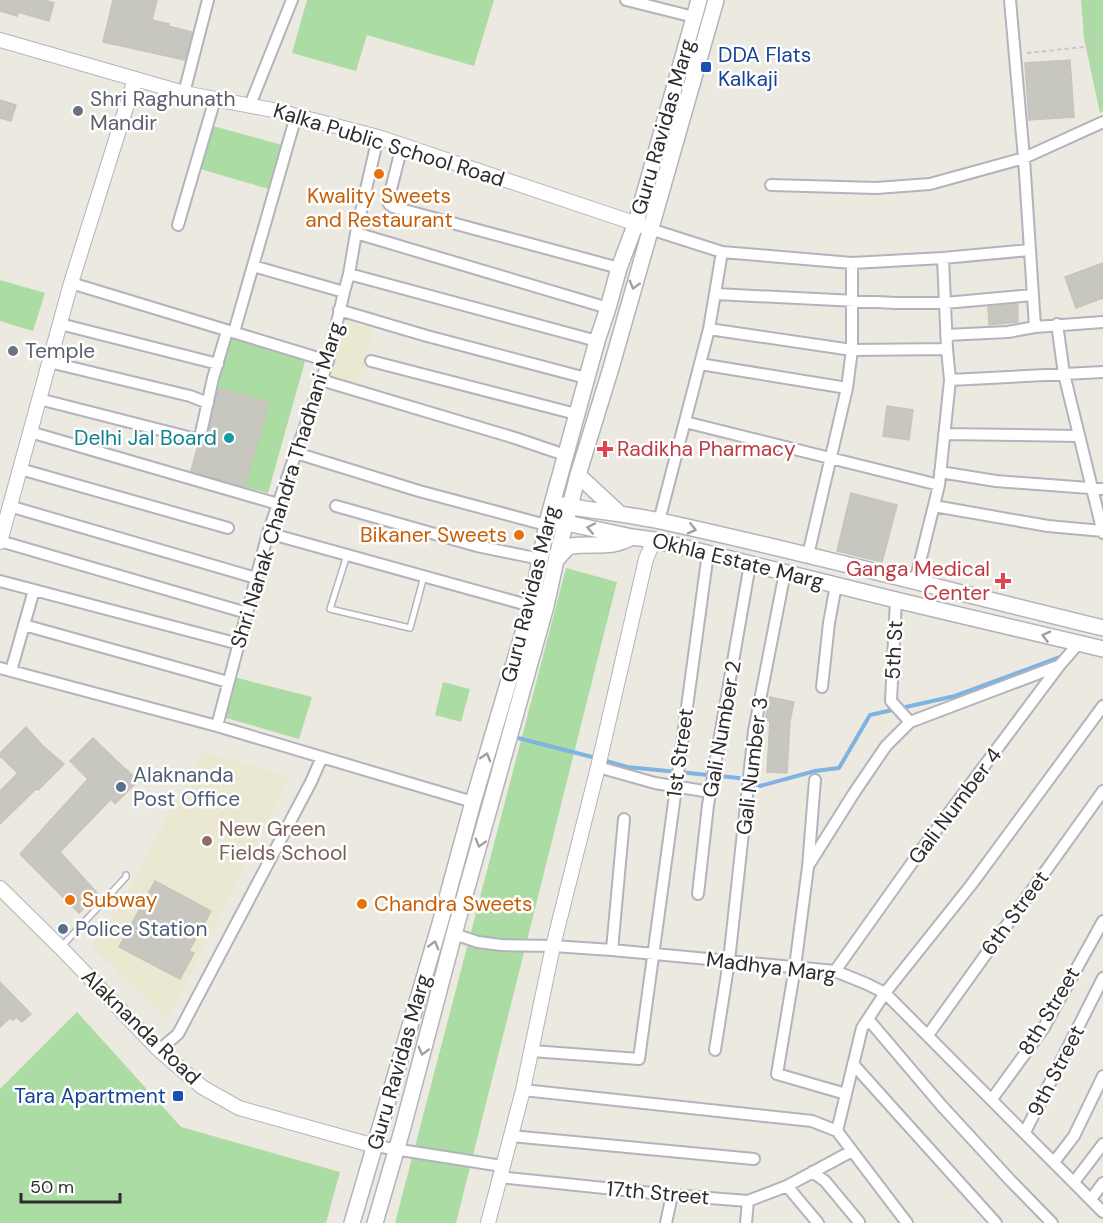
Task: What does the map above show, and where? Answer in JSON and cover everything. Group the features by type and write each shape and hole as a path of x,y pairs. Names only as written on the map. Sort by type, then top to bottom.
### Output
{"main road":[{"name":"Guru Ravidas Marg","path":"375,1223 546,606 578,475 611,368 643,226 699,0"},
{"name":"Guru Ravidas Marg","path":"352,1223 531,606 547,522 597,341 619,268 643,226 716,0"},
{"path":"578,475 619,513"},
{"name":"Okhla Estate Marg","path":"552,503 659,521 808,555 1103,628"},
{"name":"Okhla Estate Marg","path":"547,522 566,523 654,540 1103,649"},
{"path":"556,561 567,548 572,546 614,545 632,537"}],"street":[{"path":"184,93 207,0"},
{"path":"250,105 292,0"},
{"path":"626,0 694,17"},
{"path":"1010,0 1024,158 1035,327"},
{"name":"Kalka Public School Road","path":"0,40 184,93 250,105 378,137 643,226"},
{"path":"135,79 71,283 0,541 247,613"},
{"path":"178,225 215,99"},
{"path":"39,399 197,438 201,433 218,364 253,266 296,116"},
{"path":"771,185 876,188 930,184 1024,158 1103,122"},
{"name":"Shri Nanak Chandra Thadhani Marg","path":"217,726 268,533 328,361 378,137"},
{"path":"402,146 388,201 393,207 619,268"},
{"path":"643,226 722,252 852,263 1030,250"},
{"path":"356,233 608,308"},
{"path":"659,521 709,329 722,252"},
{"path":"915,582 939,485 950,380 946,349 944,258"},
{"path":"808,555 847,388 852,350 852,263"},
{"path":"253,266 344,292"},
{"path":"349,274 597,341"},
{"path":"71,283 328,361"},
{"path":"716,294 896,303 945,303 1033,296"},
{"path":"339,310 426,336 586,378"},
{"path":"946,335 1008,332 1057,324 1103,322"},
{"path":"60,324 218,364"},
{"path":"934,506 1047,526 1103,532 1098,489 1079,436 1064,374 1057,324"},
{"path":"709,329 852,350 946,349"},
{"path":"371,361 576,414"},
{"path":"49,362 190,396 208,403"},
{"path":"700,364 847,388"},
{"path":"950,380 1103,372"},
{"path":"321,380 565,455"},
{"path":"685,422 939,485"},
{"path":"30,432 278,504"},
{"path":"944,434 1079,436"},
{"path":"296,453 419,491 547,522"},
{"path":"20,469 228,528"},
{"path":"940,472 996,481 1098,489"},
{"path":"9,506 256,578"},
{"path":"336,506 477,546 540,559"},
{"path":"268,533 531,606"},
{"path":"488,1223 523,1090 553,946 598,767 646,559 654,540"},
{"name":"1st Street","path":"532,1051 639,1059 708,553"},
{"name":"Gali Number 2","path":"698,894 710,792 750,564"},
{"name":"Gali Number 3","path":"716,1050 729,962 754,731 785,572"},
{"path":"0,581 239,644"},
{"path":"822,687 836,585"},
{"path":"34,590 24,625 5,669 217,726 473,802"},
{"name":"5th St","path":"896,600 891,700 910,722"},
{"path":"24,625 228,682"},
{"name":"Gali Number 4","path":"835,971 920,853 1059,666 1078,644"},
{"path":"808,867 886,746 910,722 1059,666"},
{"path":"837,1131 862,1028 885,993 971,885 1103,706"},
{"path":"159,1050 178,1034 322,757"},
{"path":"598,767 675,788 710,792"},
{"path":"815,780 808,867 795,968 777,1074 846,1094"},
{"name":"6th Street","path":"928,1035 1103,792"},
{"path":"612,950 624,819"},
{"name":"Alaknanda Road","path":"0,888 159,1050 202,1087 239,1108 375,1146"},
{"name":"8th Street","path":"992,1099 1043,1029 1103,921"},
{"name":"Madhya Marg","path":"454,934 478,942 501,945 612,950 835,971 867,984 885,993 1103,1212"},
{"name":"9th Street","path":"1025,1132 1103,978"},
{"path":"868,1019 941,1105 1052,1223"},
{"path":"853,1064 996,1223"},
{"path":"1054,1162 1074,1136 1103,1076"},
{"path":"523,1090 812,1121 837,1131 907,1223"},
{"path":"511,1136 754,1159"},
{"path":"1074,1182 1103,1144"},
{"name":"17th Street","path":"375,1146 500,1172 672,1195 748,1200 787,1186 852,1151"},
{"path":"812,1173 825,1181 859,1222"},
{"path":"1091,1199 1103,1183"},
{"path":"787,1186 818,1223"},
{"path":"666,1223 672,1195"},
{"path":"746,1223 748,1200"}],"lane":[{"path":"347,555 330,609 410,628 424,576"},
{"path":"61,948 126,875"}],"path":[{"path":"1088,0 1101,97"},
{"path":"1015,54 1094,46"}],"shaded area":[{"path":"333,317 374,329 354,397 313,385"},
{"name":"New Green Fields School","path":"203,752 290,777 167,1020 91,946 121,904"}],"green space":[{"path":"307,0 494,0 474,66 367,35 356,71 292,53"},
{"path":"1081,0 1103,0 1103,111 1100,113 1084,38"},
{"path":"213,126 282,145 269,189 200,169"},
{"path":"0,280 45,293 33,331 0,321"},
{"path":"230,333 307,354 268,493 245,487 269,402 215,387"},
{"path":"566,568 617,582 456,1223 395,1223"},
{"path":"234,677 312,697 299,739 223,717"},
{"path":"443,682 470,689 461,722 435,715"},
{"path":"77,1012 181,1127 340,1172 326,1223 0,1223 0,1089"}],"building":[{"path":"0,0 45,0 54,3 49,21 18,12 17,16 0,11"},
{"path":"113,0 157,0 152,20 192,32 185,60 103,42"},
{"path":"1070,60 1074,117 1029,120 1025,63"},
{"path":"0,100 16,105 11,121 0,118"},
{"path":"1103,263 1103,298 1076,308 1065,277"},
{"path":"1018,304 1018,322 989,325 988,307"},
{"name":"Delhi Jal Board","path":"218,388 269,402 245,487 191,471 198,445 208,435"},
{"path":"887,406 913,410 909,440 883,436"},
{"path":"851,493 897,505 882,562 837,551"},
{"path":"770,697 794,702 790,721 787,773 767,772 770,721 765,720"},
{"path":"26,727 64,764 0,824 0,791 18,773 0,756 0,753"},
{"path":"93,738 138,781 115,804 111,799 60,852 98,894 79,913 20,854 88,779 70,761"},
{"path":"155,881 211,911 189,951 194,953 180,979 119,947"},
{"path":"0,982 31,1014 22,1022 16,1017 13,1020 10,1018 0,1027"}],"waterway":[{"path":"603,760 627,767 739,778 760,786 815,771 839,768 870,715 955,696 1063,656"},
{"path":"518,738 596,758"}],"place":[{"name":"DDA Flats Kalkaji","path":"706,67"},
{"name":"Shri Raghunath Mandir","path":"78,111"},
{"name":"Kwality Sweets and Restaurant","path":"379,174"},
{"name":"Temple","path":"13,351"},
{"name":"Delhi Jal Board","path":"229,438"},
{"name":"Radikha Pharmacy","path":"605,449"},
{"name":"Bikaner Sweets","path":"519,535"},
{"name":"Ganga Medical Center","path":"1003,581"},
{"name":"Alaknanda Post Office","path":"121,787"},
{"name":"New Green Fields School","path":"207,841"},
{"name":"Subway","path":"70,900"},
{"name":"Chandra Sweets","path":"362,904"},
{"name":"Police Station","path":"63,929"},
{"name":"Tara Apartment","path":"178,1096"}]}
